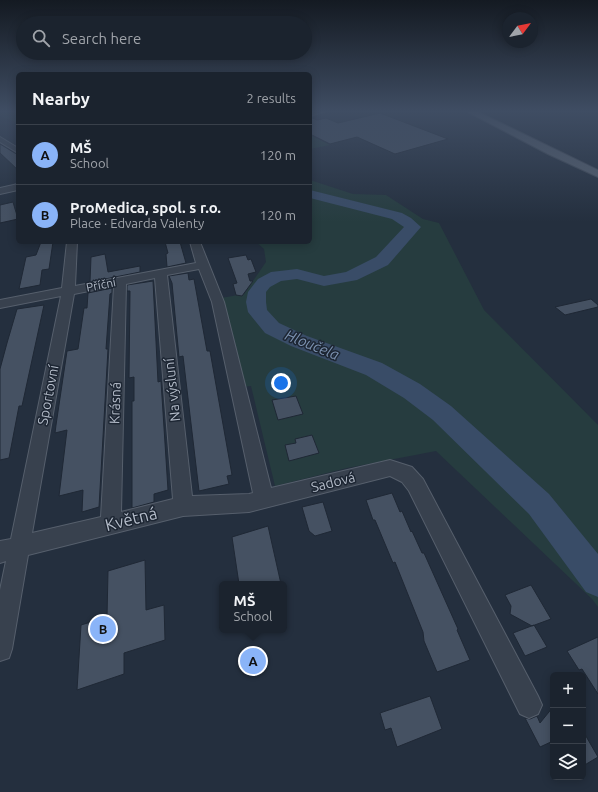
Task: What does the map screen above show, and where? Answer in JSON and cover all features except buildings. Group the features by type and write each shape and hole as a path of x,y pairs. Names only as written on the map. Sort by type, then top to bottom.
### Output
{"main road":[{"path":"542,148 598,174"},
{"path":"550,152 576,168 598,178"}],"street":[{"path":"0,191 16,187"},
{"name":"Sportovní","path":"0,649 9,550 68,291 72,244"},
{"path":"196,244 202,266 218,302 264,500"},
{"name":"Příční","path":"0,304 202,266"},
{"name":"Na výsluní","path":"161,274 183,506"},
{"name":"Krásná","path":"111,524 120,281"},
{"name":"Sadová","path":"264,500 390,468 407,474 416,485 529,705"},
{"name":"Květná","path":"9,550 183,506 249,503 264,500"}],"green space":[{"path":"312,181 353,194 386,195 423,219 439,223 484,310 598,425 598,607 592,599 436,451 347,468 275,486 251,386 242,387 221,298 244,294 266,262 264,249 258,244 312,244"}],"waterway":[{"name":"Hloučela","path":"312,195 397,216 413,227 382,261 351,276 324,281 297,274 277,276 264,283 257,292 256,302 258,312 272,328 299,341 374,369 412,391 442,413 539,504 598,580"}],"place":[{"name":"ProMedica, spol. s r.o.","path":"103,629"},
{"name":"MŠ","path":"253,661"}]}
